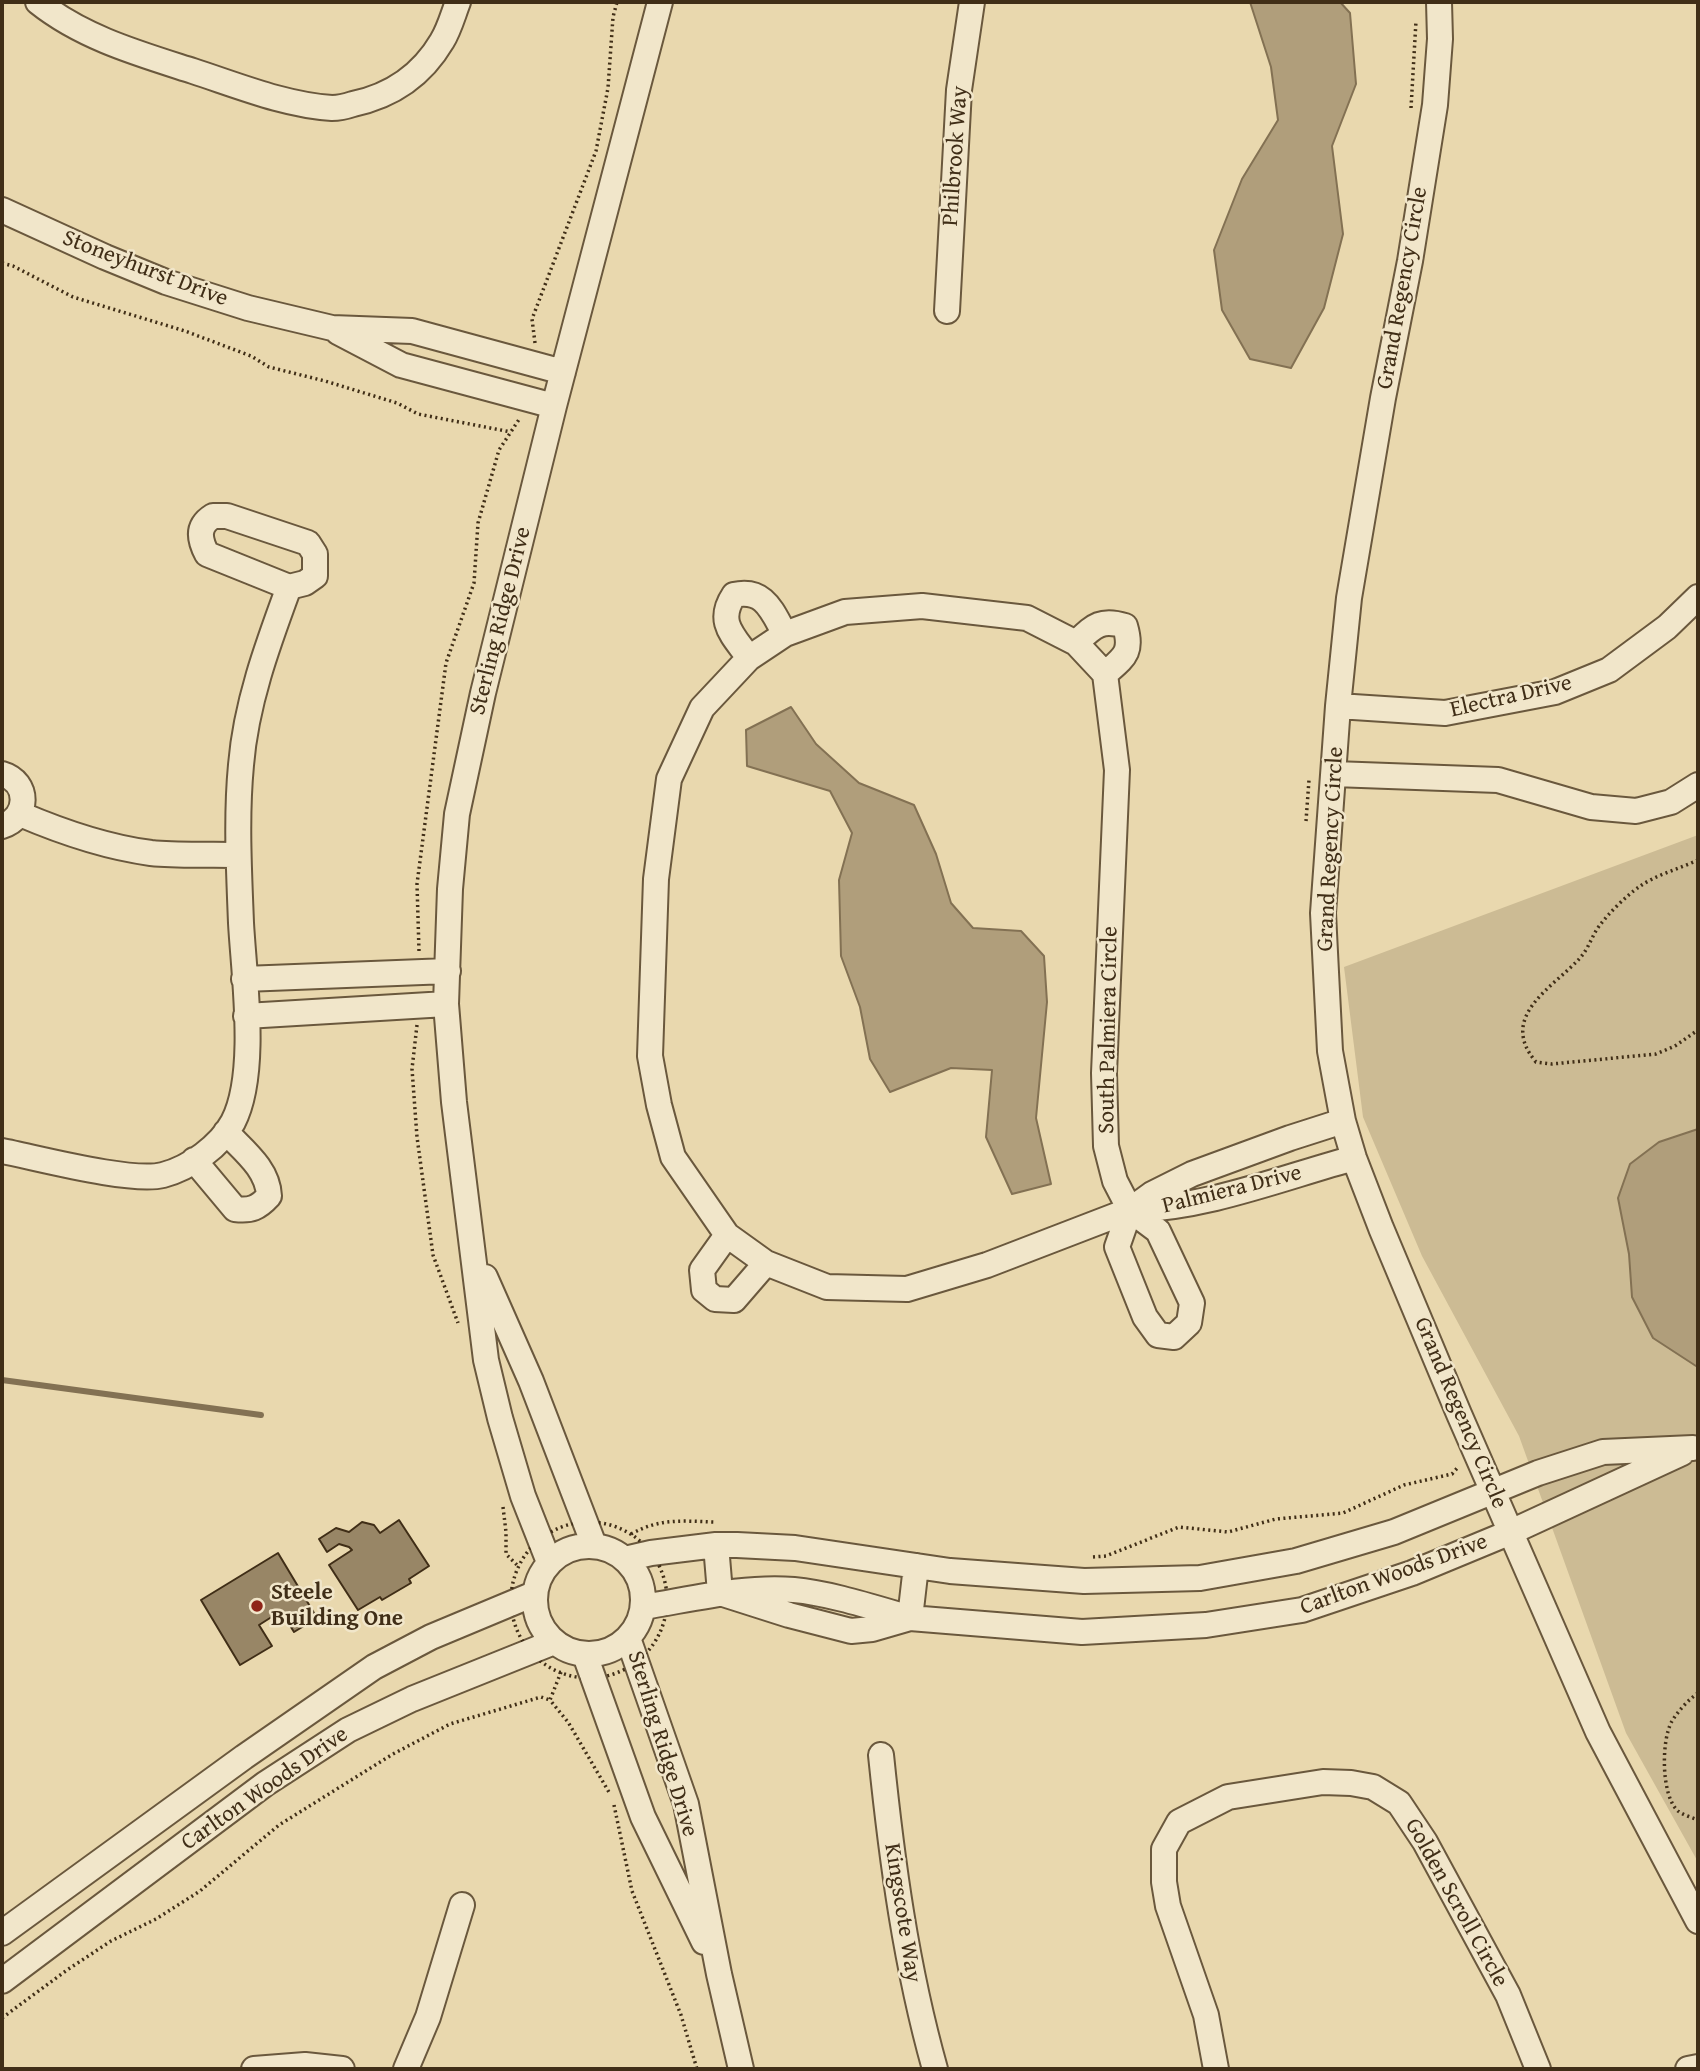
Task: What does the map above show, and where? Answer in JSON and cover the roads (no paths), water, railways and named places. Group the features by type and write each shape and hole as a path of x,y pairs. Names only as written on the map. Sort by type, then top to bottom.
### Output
{"street":[{"path":"38,2 77,27 147,57 287,101 335,108 368,101 409,80 443,40 458,2"},
{"name":"Sterling Ridge Drive","path":"549,1562 508,1444 486,1360 454,1102 446,1004 450,890 457,814 483,693 554,406 660,2"},
{"name":"Philbrook Way","path":"947,311 960,90 972,2"},
{"name":"Grand Regency Circle","path":"1439,2 1440,39 1435,105 1410,261 1383,398 1349,598 1338,706 1324,913 1330,1051 1343,1121 1381,1228 1598,1732 1698,1921"},
{"name":"Stoneyhurst Drive","path":"2,210 166,282 248,308 332,328 412,331 563,372"},
{"name":"Stoneyhurst Drive","path":"332,328 401,365 554,406"},
{"path":"2,1150 140,1176 162,1175 186,1166 221,1140 234,1121 246,1074 246,1016 238,855 241,762 250,709 265,652 289,587"},
{"path":"749,659 727,626 725,608 734,595 747,592 764,599 785,635"},
{"name":"Electra Drive","path":"1338,706 1445,713 1555,692 1609,670 1667,627 1698,597"},
{"path":"1076,643 1094,625 1112,622 1125,626 1129,642 1125,656 1105,674 1076,643 1027,618 922,606 845,612 785,635 749,659 702,708 668,779 655,892 650,1056 659,1105 673,1157 727,1235 766,1263 827,1287 907,1289 986,1265 1130,1210"},
{"name":"South Palmiera Circle","path":"1105,674 1117,770 1104,1073 1106,1146 1115,1181 1130,1210"},
{"path":"2,774 9,776 21,788 23,806 11,820 53,828 126,849 155,853 238,855"},
{"path":"1334,774 1498,780 1591,807 1636,811 1671,802 1698,785"},
{"path":"244,979 447,971"},
{"path":"246,1016 446,1004"},
{"name":"Palmiera Drive","path":"1130,1210 1152,1194 1192,1174 1343,1121"},
{"path":"194,1160 235,1209 250,1210 260,1206 269,1196 269,1184 264,1174 226,1132"},
{"name":"Palmiera Drive","path":"1130,1210 1200,1202 1354,1158"},
{"path":"1130,1210 1158,1231 1192,1303 1189,1323 1174,1337 1158,1335 1145,1317 1117,1247 1130,1210"},
{"path":"727,1235 702,1270 704,1290 715,1299 734,1300 766,1263"},
{"name":"Sterling Ridge Drive","path":"474,1254 530,1381 594,1545"},
{"name":"Carlton Woods Drive","path":"625,1559 716,1545 794,1548 916,1566 1084,1581 1200,1578 1296,1562 1394,1532 1493,1490 1603,1452 1695,1447"},
{"name":"Carlton Woods Drive","path":"654,1606 720,1593 794,1590 910,1618 1082,1632 1220,1623 1302,1610 1412,1573 1511,1532 1695,1447"},
{"path":"594,1545 625,1559 654,1606 628,1638 589,1666 544,1632 538,1620 534,1594 539,1577 549,1562 569,1549 594,1545"},
{"path":"716,1545 720,1593"},
{"path":"910,1618 916,1566"},
{"name":"Carlton Woods Drive","path":"2,1933 244,1757 374,1667 431,1637 534,1594"},
{"name":"Sterling Ridge Drive","path":"628,1638 686,1804 719,1974 741,2069"},
{"name":"Carlton Woods Drive","path":"2,1981 265,1784 359,1725 412,1699 554,1642"},
{"name":"Sterling Ridge Drive","path":"589,1666 643,1817 719,1974"},
{"name":"Kingscote Way","path":"881,1755 892,1864 904,1940 920,2016 935,2069"},
{"path":"244,1757 265,1784"},
{"name":"Golden Scroll Circle","path":"1216,2069 1206,2015 1168,1906 1164,1882 1164,1849 1179,1822 1228,1797 1323,1782 1373,1787 1399,1803 1425,1842 1508,1995 1538,2069"},
{"path":"406,2069 428,2017 462,1905"},
{"path":"254,2069 305,2065 342,2069"},
{"path":"1688,2069 1698,2067"}],"waterway":[{"path":"2,1380 261,1415"}],"place":[{"name":"Steele Building One","path":"257,1606"}]}
